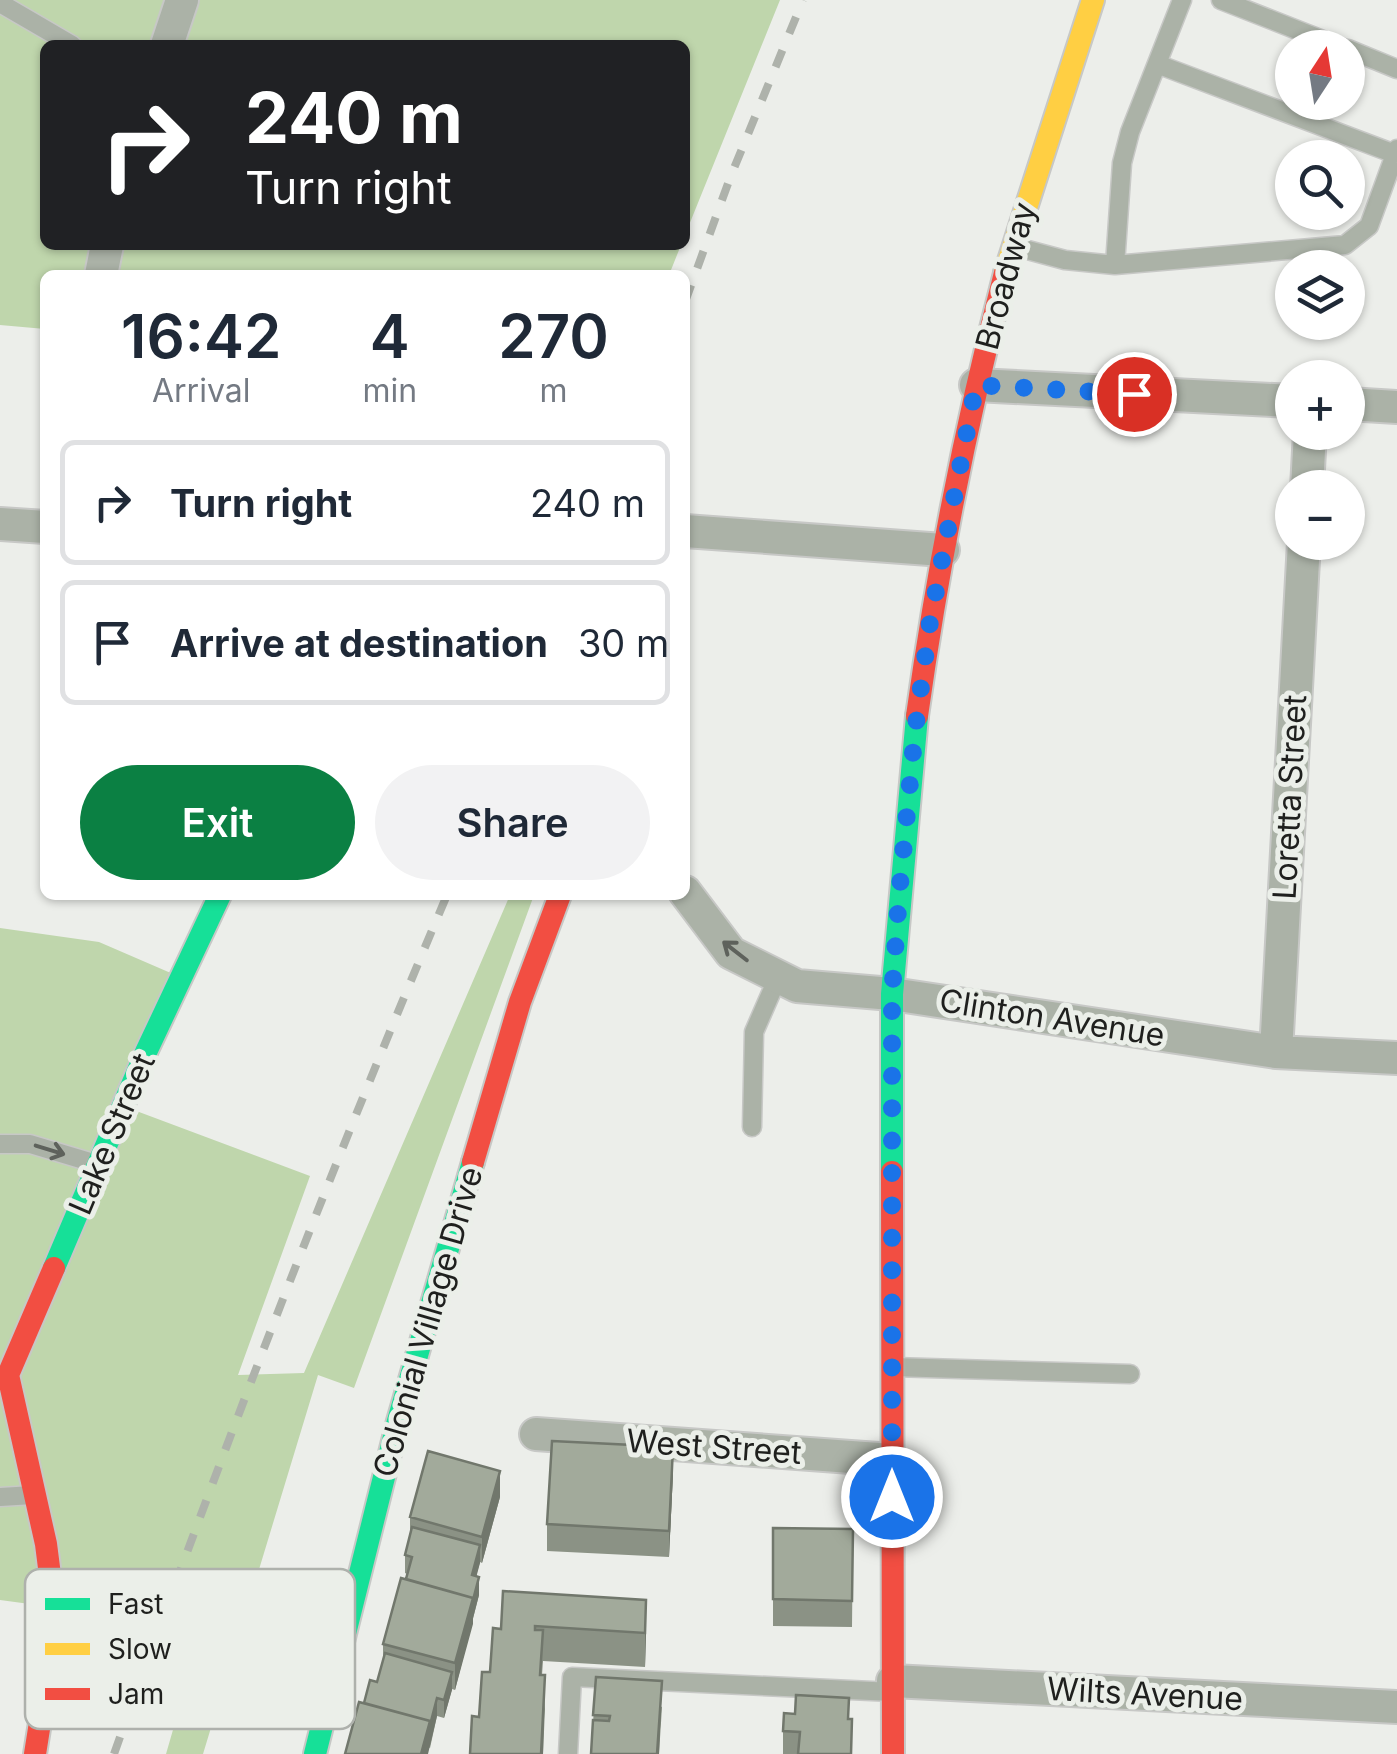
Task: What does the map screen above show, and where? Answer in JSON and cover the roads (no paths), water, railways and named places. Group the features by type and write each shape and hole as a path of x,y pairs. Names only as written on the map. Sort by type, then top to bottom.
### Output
{"street":[{"path":"169,40 182,0"},
{"name":"Broadway","path":"893,1754 892,994 915,731 943,550 976,385 1012,246 1094,0"},
{"path":"976,385 1275,401"},
{"path":"1365,405 1397,407"},
{"path":"2,532 40,528"},
{"path":"690,534 943,550"},
{"name":"Loretta Street","path":"1276,1052 1303,560"},
{"name":"Clinton Avenue","path":"690,899 730,953 797,986 892,994 1276,1052 1397,1058"},
{"name":"Lake Street","path":"34,1495 8,1375 146,1052 218,900"},
{"name":"Colonial Village Drive","path":"355,1594 398,1421 520,1002 558,900"},
{"name":"West Street","path":"536,1434 892,1460"},
{"path":"34,1495 49,1569"},
{"name":"Wilts Avenue","path":"893,1686 1397,1707"},
{"path":"35,1754 39,1729"},
{"name":"Colonial Village Drive","path":"315,1754 321,1729"}],"lane":[{"path":"1115,264 1122,163 1130,132 1182,0"},
{"path":"1221,0 1298,30"},
{"path":"0,3 63,40"},
{"path":"1365,56 1397,68"},
{"path":"1012,246 1065,260 1115,264 1346,245 1369,226 1396,151 1157,64"},
{"path":"752,1127 754,1032 778,976"},
{"path":"0,1144 30,1144 98,1164"},
{"path":"892,1366 1130,1374"},
{"path":"0,1498 34,1495"},
{"path":"568,1754 572,1676 893,1686"}],"railway":[{"path":"690,288 803,0"},
{"path":"181,1569 274,1322 445,900"},
{"path":"114,1754 123,1729"}]}
